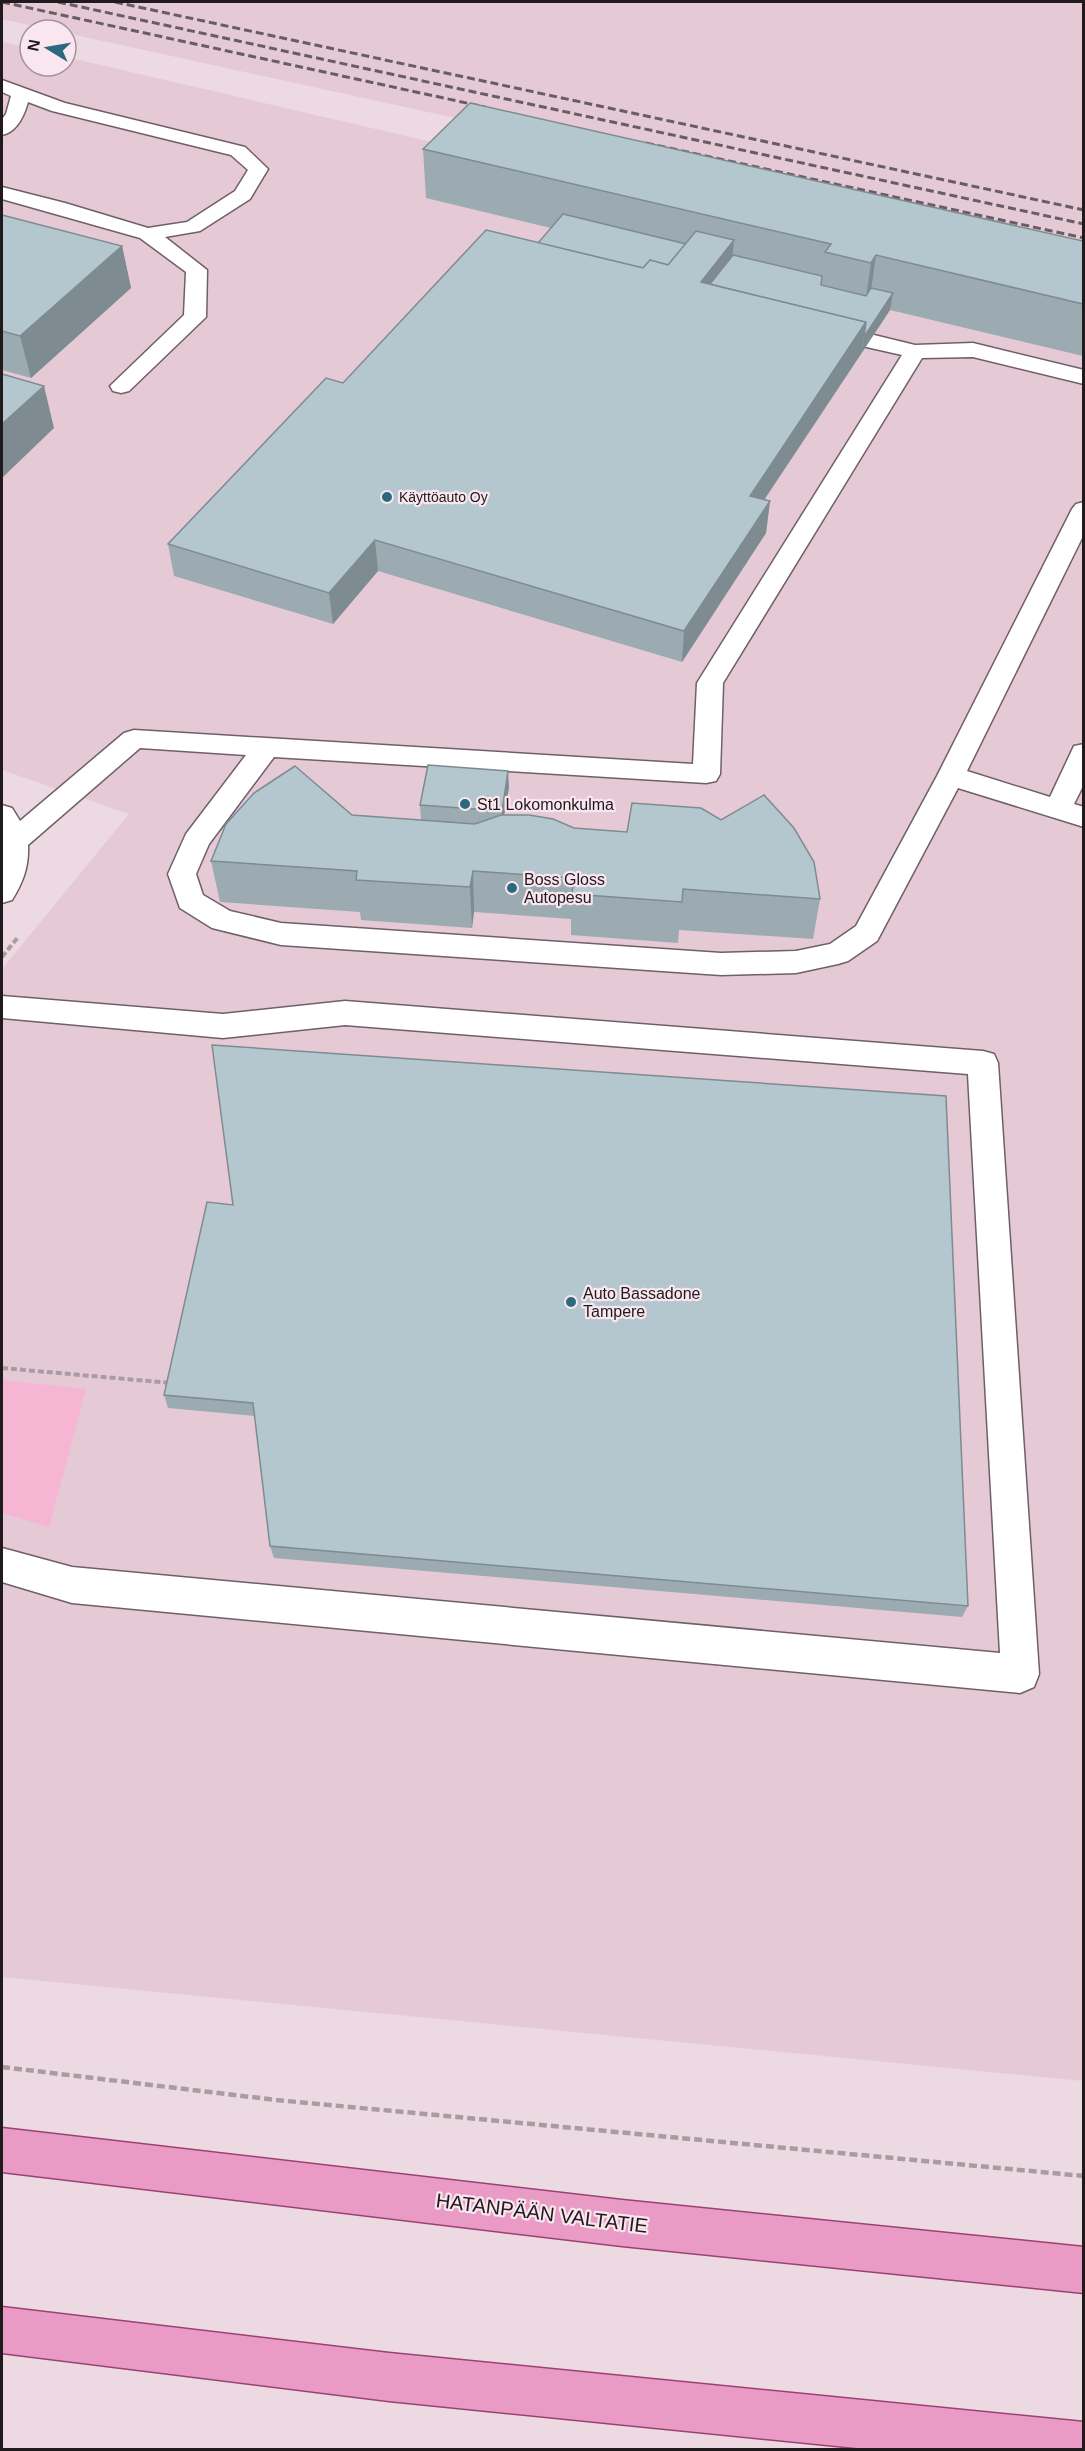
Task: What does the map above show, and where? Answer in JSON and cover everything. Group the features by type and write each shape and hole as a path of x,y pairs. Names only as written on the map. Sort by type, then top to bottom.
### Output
{"main road":[{"name":"HATANPÄÄN VALTATIE","path":"2,2150 622,2223 1083,2270"},
{"path":"2,2330 389,2377 1083,2446"}],"street":[{"path":"2,86 21,95 59,107 238,151 258,169 243,195 193,227 147,234"},
{"path":"2,129 15,116 21,95"},
{"path":"2,193 147,234 197,270 195,317 121,386"},
{"path":"870,341 915,352 973,350 1083,377"},
{"path":"15,841 134,739 706,774 710,683 915,352"},
{"path":"267,747 195,841 182,874 190,901 222,920 281,934 721,964 796,962 838,953 867,933 951,776 1083,509"},
{"path":"951,776 1071,813 1083,753"},
{"path":"2,815 15,841 13,867 2,893"},
{"path":"2,1007 223,1026 345,1013 983,1063 1020,1674 72,1585 2,1565"}],"path":[{"path":"2,1368 173,1384"},
{"path":"2,2067 288,2101 1083,2176"}],"shaded area":[{"path":"2,2 1083,2 1083,255 78,36 78,18 18,18 18,23 2,19"},
{"path":"2,42 18,45 18,78 78,78 78,60 1083,293 1083,2081 2,1977 2,969 129,814 2,770"},
{"path":"2,1380 86,1389 49,1527 2,1513"}],"building":[{"path":"470,103 1083,241 1083,304 876,255 871,263 825,252 831,244 423,149"},
{"path":"563,214 686,244 668,265 650,260 643,268 538,243"},
{"path":"2,215 122,246 20,336 2,331"},
{"path":"486,230 643,268 650,260 668,265 696,231 734,240 701,282 866,322 750,496 770,501 684,631 375,540 329,593 168,544 326,378 343,383"},
{"path":"733,255 822,276 821,285 866,296 871,288 893,293 864,337 866,322 710,284"},
{"path":"2,374 44,386 2,424"},
{"path":"428,765 508,771 502,811 420,805"},
{"path":"295,766 352,815 475,824 501,815 529,815 553,819 574,828 627,832 632,803 701,808 721,820 764,795 794,828 814,862 820,899 683,889 682,902 572,894 574,878 473,871 470,887 356,880 357,871 211,861 226,824 254,793"},
{"name":"Auto Bassadone Tampere","path":"212,1045 946,1096 968,1606 270,1546 253,1403 164,1395 207,1202 233,1205"}],"railway":[{"path":"2,2 485,107"},
{"path":"58,2 1084,224"},
{"path":"115,2 1084,210"},
{"path":"646,143 1084,238"}],"place":[{"name":"Käyttöauto Oy","path":"387,497"},
{"name":"St1 Lokomonkulma","path":"465,804"},
{"name":"Boss Gloss Autopesu","path":"512,888"},
{"name":"Auto Bassadone Tampere","path":"571,1302"}]}
